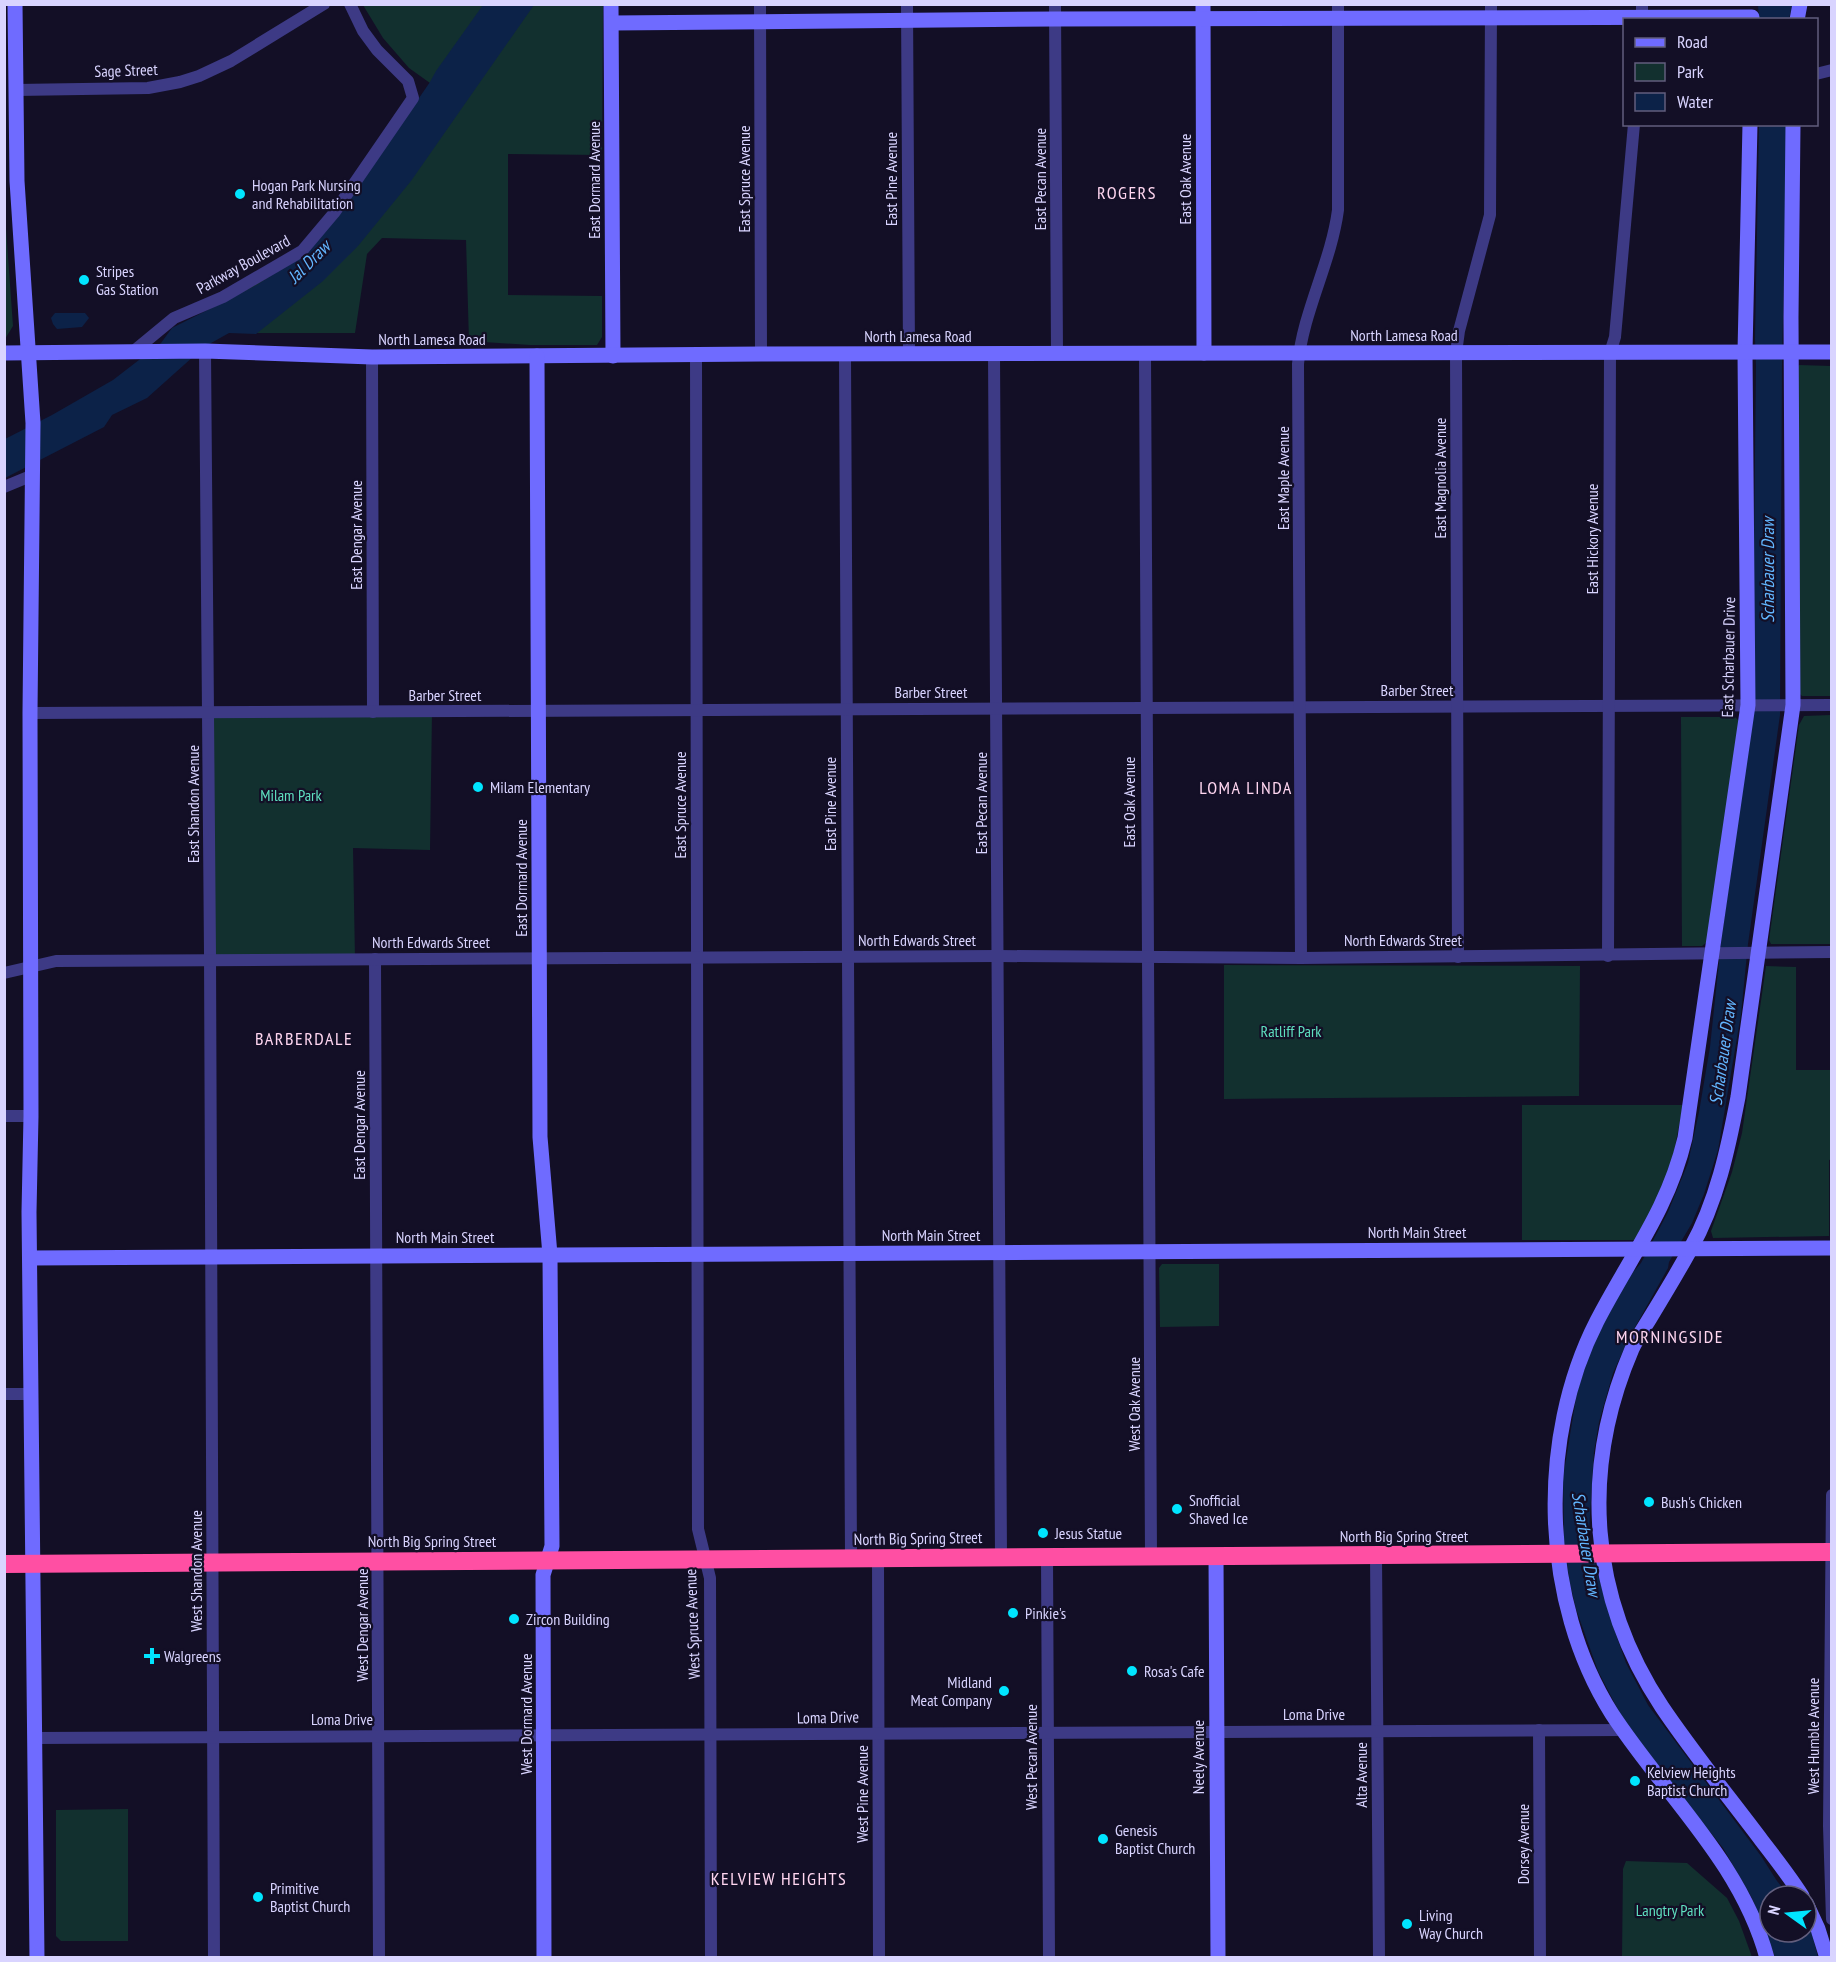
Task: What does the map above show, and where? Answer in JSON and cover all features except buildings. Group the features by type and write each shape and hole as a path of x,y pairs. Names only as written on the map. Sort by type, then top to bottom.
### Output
{"highway":[{"name":"North Big Spring Street","path":"4,1564 1831,1552"}],"main road":[{"path":"15,4 16,181 33,423 29,1212 37,1958"},
{"name":"East Dormard Avenue","path":"612,4 613,356"},
{"path":"612,23 907,21 1055,12 1752,14"},
{"name":"East Oak Avenue","path":"1203,12 1204,353"},
{"name":"East Scharbauer Drive","path":"1750,126 1748,705 1692,1100 1683,1147 1667,1194 1582,1352 1563,1418 1557,1461 1556,1520 1565,1594 1578,1639 1595,1682 1623,1730 1723,1861 1746,1901 1767,1958"},
{"path":"1793,126 1790,352 1792,705 1738,1098 1731,1138 1718,1185 1691,1248 1633,1348 1612,1402 1600,1474 1599,1521 1602,1553 1618,1616 1650,1688 1674,1724 1793,1884"},
{"name":"North Lamesa Road","path":"4,353 205,351 372,357 1832,352"},
{"name":"East Dormard Avenue","path":"537,356 540,1137 550,1255"},
{"name":"North Main Street","path":"31,1258 1832,1248"},
{"name":"West Dormard Avenue","path":"544,1958 543,1575 552,1546 550,1255"},
{"name":"Neely Avenue","path":"1216,1556 1218,1958"},
{"path":"1818,1929 1827,1958"}],"street":[{"name":"Sage Street","path":"16,90 148,88 190,79 231,60 324,4"},
{"name":"Parkway Boulevard","path":"135,351 174,318 223,297 302,251 334,213 413,98 408,81 377,50 363,31 350,4"},
{"name":"East Spruce Avenue","path":"760,4 761,354"},
{"name":"East Pine Avenue","path":"907,4 909,354"},
{"name":"East Pecan Avenue","path":"1055,12 1057,353"},
{"name":"East Maple Avenue","path":"1301,958 1299,353 1333,238 1338,210 1338,12"},
{"name":"East Magnolia Avenue","path":"1458,957 1456,353 1459,332 1490,215 1491,12"},
{"name":"East Hickory Avenue","path":"1608,956 1610,353 1614,337 1634,126"},
{"name":"East Shandon Avenue","path":"205,351 210,1256"},
{"name":"East Pine Avenue","path":"845,354 849,1253"},
{"name":"East Pecan Avenue","path":"994,354 1000,1253"},
{"name":"East Oak Avenue","path":"1145,354 1149,1251"},
{"name":"East Spruce Avenue","path":"696,355 699,1254"},
{"name":"East Dengar Avenue","path":"372,357 373,712"},
{"path":"4,487 33,475"},
{"name":"Barber Street","path":"30,713 1832,705"},
{"name":"North Edwards Street","path":"4,973 56,961 998,956 1301,958 1832,952"},
{"name":"East Dengar Avenue","path":"375,959 375,1256"},
{"path":"4,1116 31,1116"},
{"name":"West Oak Avenue","path":"1149,1251 1151,1557"},
{"path":"849,1253 851,1558"},
{"path":"1000,1253 1000,1557"},
{"name":"West Spruce Avenue","path":"699,1254 698,1529 710,1578 711,1958"},
{"name":"West Shandon Avenue","path":"210,1256 214,1958"},
{"name":"West Dengar Avenue","path":"375,1256 380,1958"},
{"path":"4,1394 32,1394"},
{"name":"West Humble Avenue","path":"1832,1495 1830,1826 1832,1919"},
{"name":"Alta Avenue","path":"1376,1556 1379,1958"},
{"name":"West Pecan Avenue","path":"1047,1557 1049,1958"},
{"name":"West Pine Avenue","path":"878,1558 879,1958"},
{"name":"Dorsey Avenue","path":"1539,1730 1540,1958"},
{"name":"Loma Drive","path":"34,1738 1623,1730"}],"green space":[{"path":"363,5 603,5 602,155 508,154 508,295 602,296 602,337 597,345 530,345 469,341 466,240 382,238 367,254 355,333 229,333 232,298 298,258 352,195 430,83 409,68 383,38"},
{"path":"4,200 13,326 5,339 4,339"},
{"path":"1799,365 1831,366 1831,696 1802,696 1796,690 1796,369"},
{"name":"Milam Park","path":"432,712 430,850 353,848 355,959 210,960 208,713"},
{"path":"1831,715 1831,944 1771,944 1769,940 1799,725 1804,716"},
{"path":"1681,717 1735,717 1739,721 1707,942 1702,946 1682,946"},
{"name":"Ratliff Park","path":"1224,965 1580,966 1579,1096 1224,1099"},
{"path":"1766,966 1796,967 1796,1070 1831,1070 1832,1159 1829,1160 1829,1236 1713,1238 1711,1231 1732,1172 1742,1133"},
{"path":"1522,1105 1683,1105 1673,1157 1657,1201 1636,1240 1522,1240"},
{"path":"1162,1264 1219,1264 1219,1326 1160,1327 1159,1268"},
{"path":"128,1809 128,1941 61,1941 56,1936 56,1810"},
{"name":"Langtry Park","path":"1626,1861 1687,1863 1727,1898 1739,1921 1752,1957 1622,1957 1623,1869"}],"water":[{"name":"Jal Draw","path":"483,5 534,5 411,181 358,246 323,281 256,334 229,333 204,347 147,398 112,415 104,427 5,478 5,439 113,380 161,343 172,328 257,285 298,258 367,174"},
{"path":"1758,5 1792,5 1789,18 1759,18"},
{"name":"Scharbauer Draw","path":"1759,126 1787,126 1782,364 1780,715 1748,944 1741,1014 1718,1150 1704,1194 1692,1223 1669,1262 1668,1268 1629,1338 1613,1373 1599,1422 1594,1452 1589,1536 1614,1629 1626,1663 1648,1705 1780,1884 1758,1884 1758,1913 1752,1898 1723,1848 1628,1729 1598,1671 1576,1609 1569,1579 1564,1539 1563,1478 1577,1392 1590,1353 1607,1314 1626,1280 1641,1263 1668,1212 1688,1163 1699,1112 1710,1047 1721,943 1752,715"},
{"path":"55,313 85,313 89,318 82,327 57,329 51,318"},
{"path":"1770,1944 1815,1944 1818,1957 1775,1957"}],"place":[{"name":"Hogan Park Nursing and Rehabilitation","path":"240,194"},
{"name":"Stripes Gas Station","path":"84,280"},
{"name":"Milam Elementary","path":"478,787"},
{"name":"Bush's Chicken","path":"1649,1502"},
{"name":"Snofficial Shaved Ice","path":"1177,1509"},
{"name":"Jesus Statue","path":"1043,1533"},
{"name":"Pinkie's","path":"1013,1613"},
{"name":"Zircon Building","path":"514,1619"},
{"name":"Walgreens","path":"152,1656"},
{"name":"Rosa's Cafe","path":"1132,1671"},
{"name":"Midland Meat Company","path":"1004,1691"},
{"name":"Kelview Heights Baptist Church","path":"1635,1781"},
{"name":"Genesis Baptist Church","path":"1103,1839"},
{"name":"Primitive Baptist Church","path":"258,1897"},
{"name":"Living Way Church","path":"1407,1924"}],"district":[{"name":"ROGERS","path":"1127,193"},
{"name":"LOMA LINDA","path":"1246,788"},
{"name":"BARBERDALE","path":"304,1039"},
{"name":"MORNINGSIDE","path":"1670,1337"},
{"name":"KELVIEW HEIGHTS","path":"779,1879"}]}
